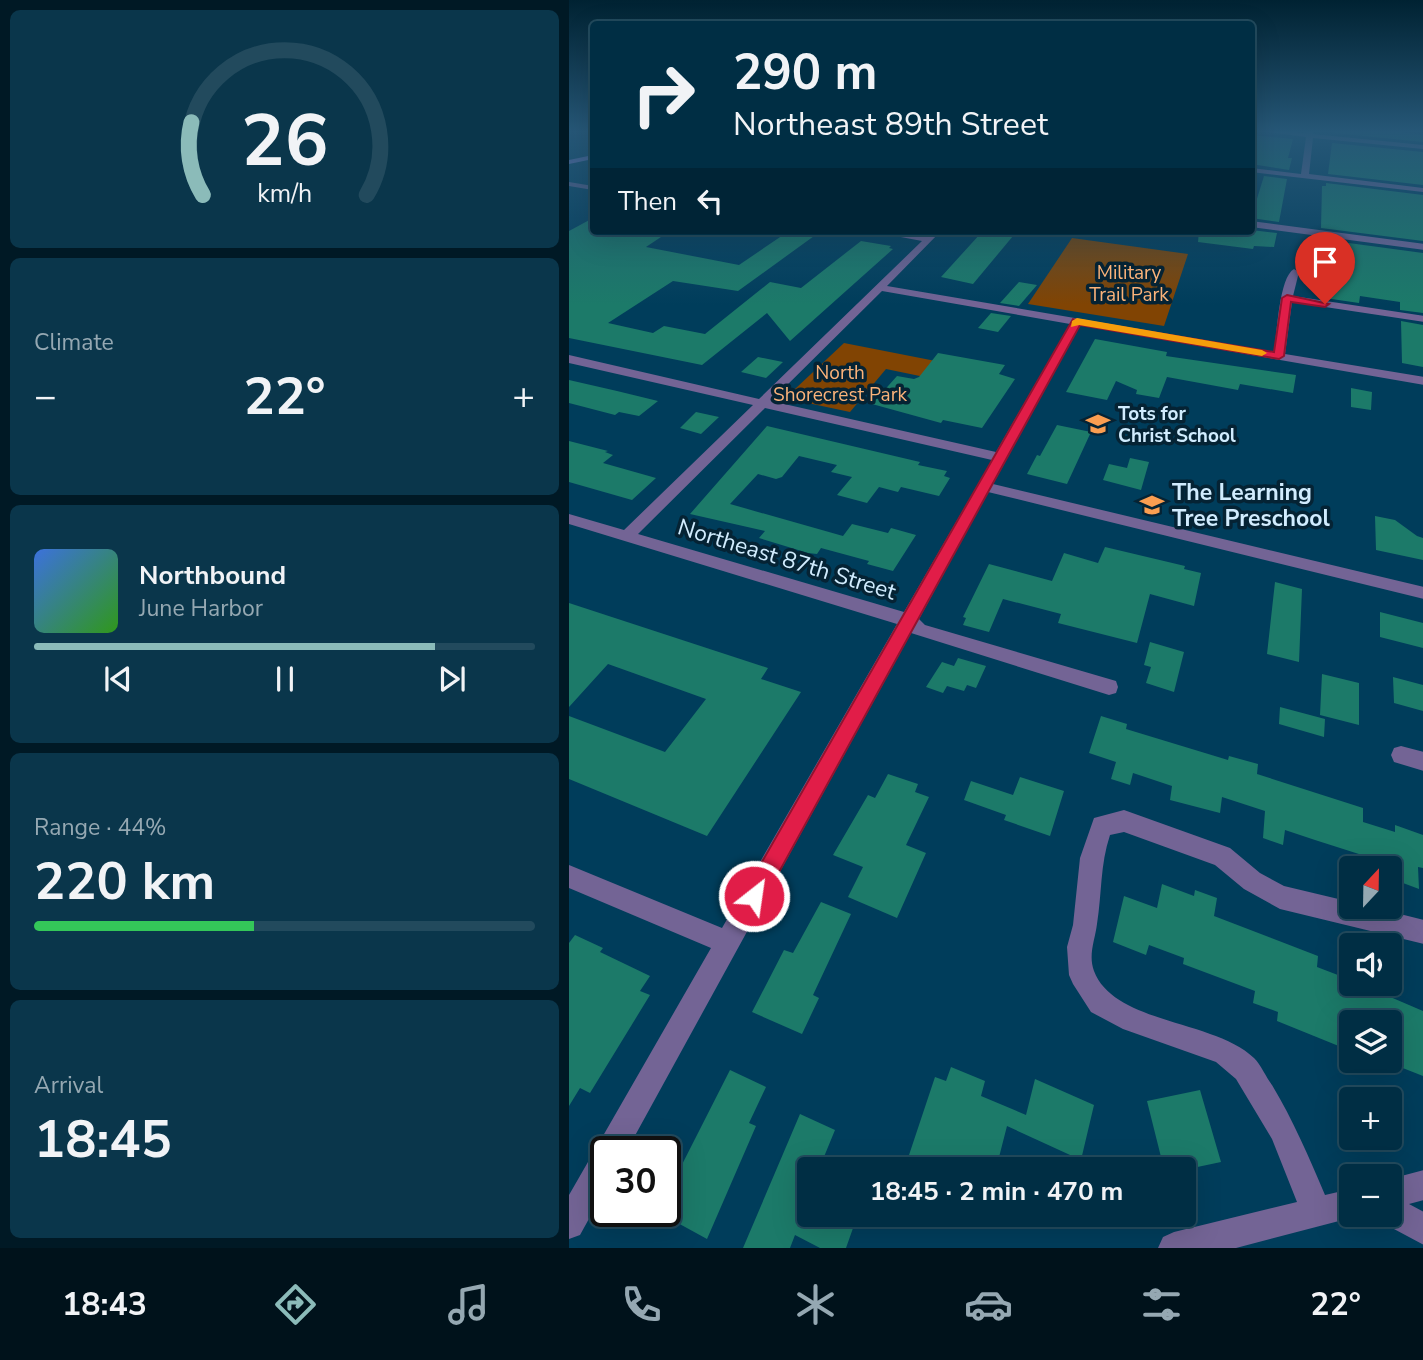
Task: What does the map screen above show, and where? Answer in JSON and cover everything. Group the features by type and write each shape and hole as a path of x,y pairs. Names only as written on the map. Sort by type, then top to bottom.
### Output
{"street":[{"path":"1255,225 1423,247"},
{"path":"627,536 764,404 932,235"},
{"path":"1279,356 1293,272"},
{"path":"881,288 1423,381"},
{"path":"1287,298 1423,319"},
{"path":"619,1136 1077,321"},
{"path":"569,359 999,457"},
{"path":"983,486 1423,593"},
{"name":"Northeast 87th Street","path":"569,519 909,621 919,630 1109,687"},
{"path":"1401,755 1423,762"},
{"path":"1317,1213 1283,1130 1246,1069 1224,1052 1123,1016 1100,1003 1082,975 1079,947 1085,925 1095,842 1102,826 1124,821 1222,856 1280,897 1423,932"},
{"path":"569,876 728,943"},
{"path":"1402,1191 1423,1185"},
{"path":"569,1224 590,1187"},
{"path":"1174,1248 1339,1207"},
{"path":"1402,1217 1423,1230"}],"green space":[{"name":"Military Trail Park","path":"1072,238 1188,254 1164,326 1028,304"},
{"name":"North Shorecrest Park","path":"844,343 956,365 944,381 886,369 850,412 803,402 795,397 795,389"}],"building":[{"path":"1260,188 1285,188 1279,222 1255,219 1255,205"},
{"path":"1322,188 1368,188 1423,195 1423,241 1321,228"},
{"path":"590,220 590,235 664,235 646,247 739,265 783,235 815,235 738,291 673,281 608,323 653,333 664,326 705,334 770,282 801,288 861,241 891,246 889,248 893,249 790,341 767,313 702,365 569,338 569,231"},
{"path":"1255,230 1277,233 1274,247 1254,246 1253,249 1198,242 1199,235 1255,235"},
{"path":"979,235 1013,236 973,284 941,277"},
{"path":"1319,239 1423,253 1423,313 1400,310 1400,302 1360,296 1359,303 1318,297 1319,290 1315,290 1316,281 1313,281"},
{"path":"1019,282 1037,285 1019,306 1000,303"},
{"path":"991,313 1011,316 998,332 978,328"},
{"path":"1401,321 1423,325 1423,367 1402,363"},
{"path":"1095,339 1167,352 1166,356 1296,375 1293,393 1240,384 1238,390 1167,377 1159,398 1136,394 1137,390 1116,381 1107,400 1066,392"},
{"path":"938,353 1005,365 999,374 1015,379 982,428 943,420 941,423 872,404 897,376 914,379 919,377"},
{"path":"758,357 783,362 766,378 741,372"},
{"path":"569,380 658,401 639,416 619,412 615,415 569,403"},
{"path":"1351,388 1372,392 1371,410 1351,407"},
{"path":"696,412 719,417 701,434 680,428"},
{"path":"1057,425 1091,432 1067,484 1027,474"},
{"path":"767,426 920,462 918,465 947,471 944,476 950,478 939,496 901,487 898,492 879,487 867,503 837,495 852,477 831,472 837,465 799,456 782,477 776,479 758,474 730,504 843,536 852,524 888,533 891,528 916,535 893,571 867,564 869,561 821,548 817,554 808,553 759,538 765,531 690,514"},
{"path":"569,441 608,451 605,452 613,455 603,463 656,478 632,500 569,482"},
{"path":"1130,458 1149,462 1141,490 1103,480 1109,464 1127,468"},
{"path":"1375,516 1395,520 1423,538 1423,560 1376,550"},
{"path":"1105,547 1185,566 1184,569 1201,573 1194,606 1150,594 1137,643 1058,623 1061,614 1003,599 989,632 963,625 966,618 963,617 989,564 1052,581 1064,553 1098,563"},
{"path":"1275,582 1302,589 1299,662 1267,654"},
{"path":"569,603 768,668 761,679 801,692 707,836 569,779 569,716 665,752 706,699 608,664 569,707"},
{"path":"1380,612 1423,623 1423,648 1380,637"},
{"path":"1150,642 1184,652 1174,692 1146,683 1151,667 1144,665"},
{"path":"958,658 986,666 976,688 967,685 964,691 947,686 943,693 926,687 942,662 954,666"},
{"path":"1322,674 1359,683 1359,725 1320,715"},
{"path":"1393,677 1423,685 1423,711 1394,703"},
{"path":"1280,707 1325,719 1324,737 1279,724"},
{"path":"1101,716 1127,724 1126,729 1228,760 1229,756 1258,764 1257,774 1363,808 1363,822 1395,832 1395,825 1423,835 1423,868 1418,867 1419,889 1402,883 1402,856 1362,856 1285,830 1283,845 1263,838 1265,811 1222,797 1220,813 1170,800 1172,786 1133,773 1130,785 1111,779 1116,762 1089,753"},
{"path":"888,774 918,784 915,792 929,797 906,845 926,853 897,918 848,897 863,867 833,855 868,795 875,798"},
{"path":"1020,777 1064,791 1050,836 1004,820 1006,815 964,800 971,781 1013,795"},
{"path":"1162,884 1194,896 1195,890 1217,898 1214,916 1318,956 1317,967 1339,975 1339,996 1388,996 1423,1011 1423,1076 1402,1068 1402,1010 1339,1010 1339,1046 1277,1021 1278,1012 1253,1003 1255,991 1183,964 1184,958 1149,945 1146,955 1113,942 1124,896 1157,908"},
{"path":"821,902 851,914 813,995 819,998 802,1034 752,1012 784,950 793,953"},
{"path":"575,935 603,948 600,952 650,976 640,991 650,995 590,1093 580,1088 569,1106 569,943"},
{"path":"951,1067 985,1081 981,1096 1026,1115 1035,1079 1094,1105 1082,1157 1074,1157 1007,1126 999,1157 909,1155 935,1077 946,1081"},
{"path":"730,1070 766,1087 749,1123 756,1126 707,1239 681,1225 681,1166"},
{"path":"1200,1090 1221,1162 1196,1167 1196,1157 1161,1157 1147,1101"},
{"path":"800,1114 835,1130 824,1157 797,1157 797,1227 853,1227 846,1248 820,1248 795,1235 790,1248 743,1248"}],"slow traffic":[{"path":"1074,325 1077,321 1262,353"}],"place":[{"name":"Tots for Christ School","path":"1098,424"},
{"name":"The Learning Tree Preschool","path":"1152,505"}],"route":[{"path":"754,896 1077,321 1279,356 1287,298 1325,304"}]}
